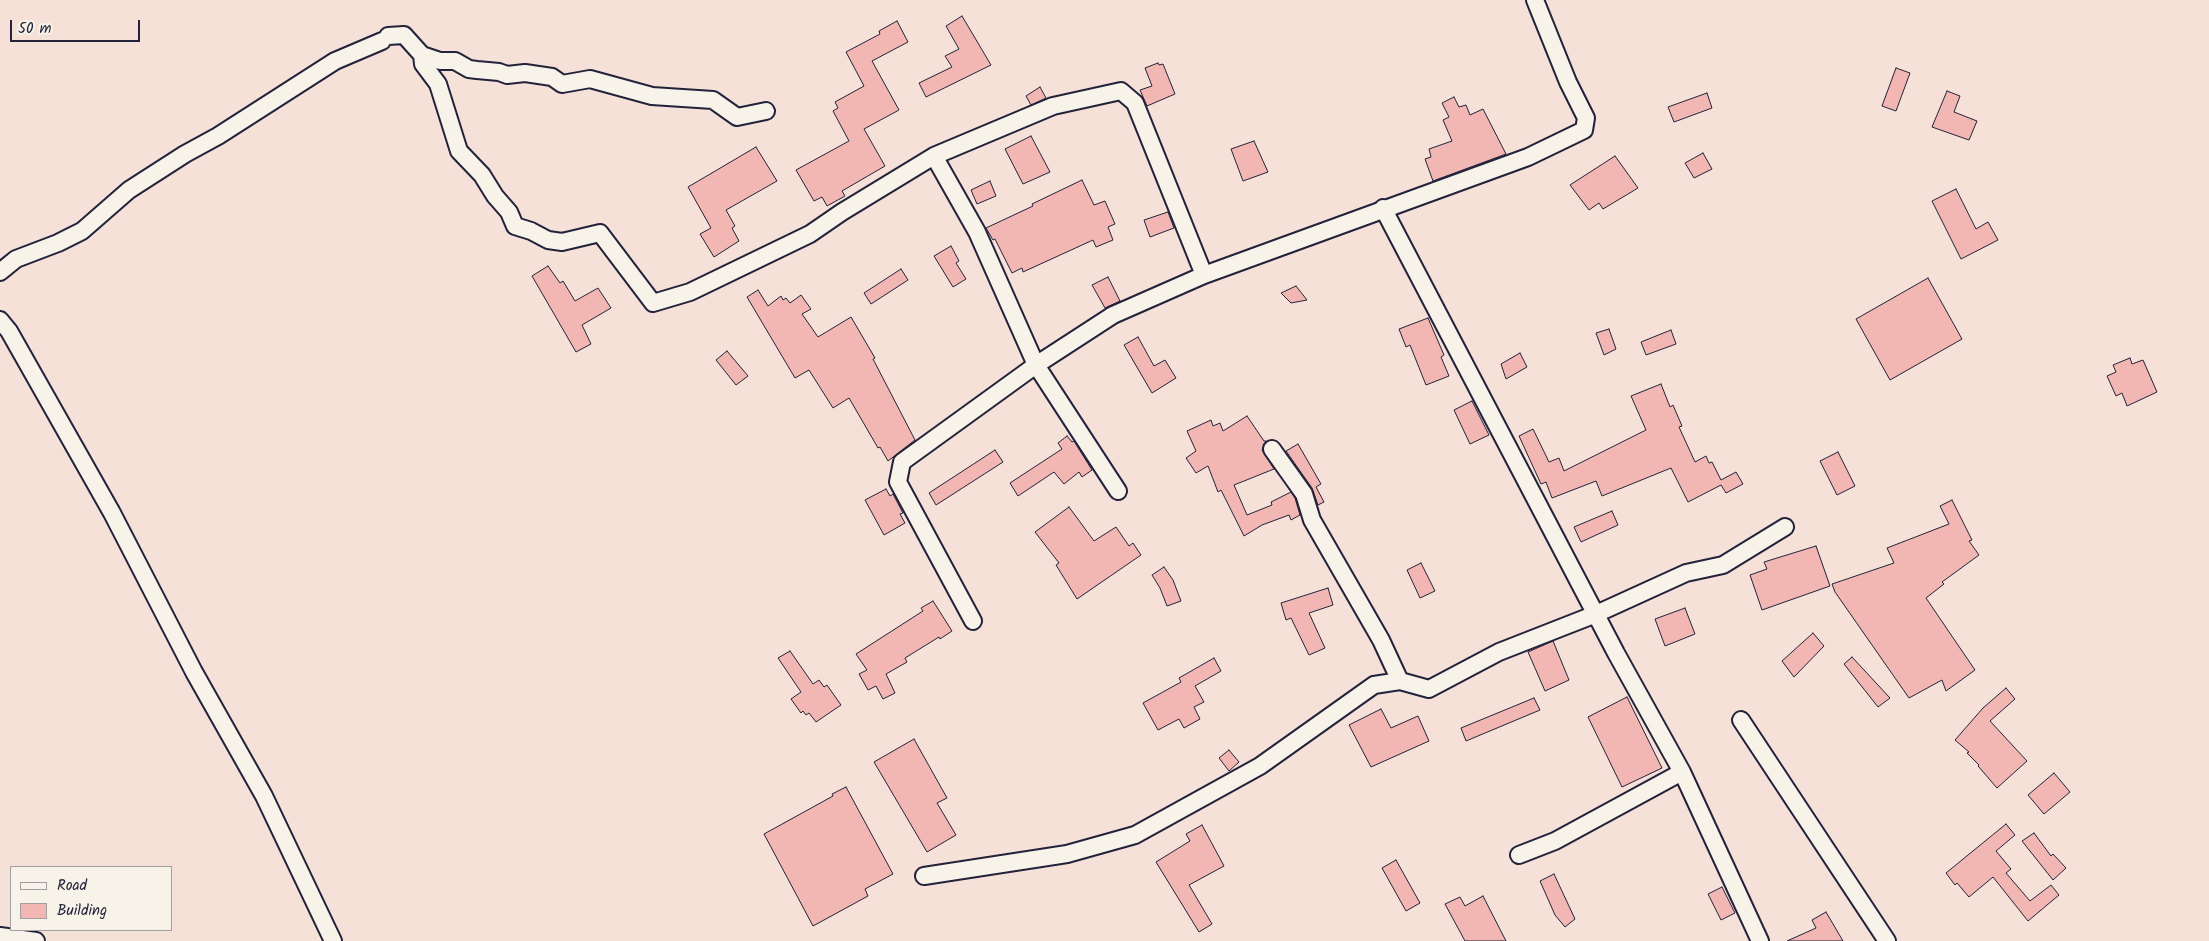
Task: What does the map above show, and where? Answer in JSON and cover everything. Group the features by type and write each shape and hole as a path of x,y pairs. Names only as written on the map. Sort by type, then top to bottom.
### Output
{"street":[{"path":"973,621 898,482 902,462 1036,364 1113,315 1204,274 1528,157 1584,130 1586,118 1568,82 1535,0"},
{"path":"0,272 16,259 58,243 82,230 129,190 185,154 218,136 335,61 385,38 404,35 422,54 440,61 455,61 469,69 499,72 507,75 525,73 552,77 562,84 590,79 652,96 714,100 737,117 766,111"},
{"path":"422,54 423,64 438,84 459,151 482,175 495,196 509,212 515,226 548,240 562,242 600,233 653,303 690,292 810,234 842,212 934,156 1053,106 1120,92 1135,103 1204,274"},
{"path":"934,156 977,232 1036,364 1118,491"},
{"path":"1383,208 1596,614 1682,772 1759,941"},
{"path":"0,320 9,331 107,505 194,672 264,796 333,941"},
{"path":"1272,450 1304,494 1312,520 1381,640 1400,681"},
{"path":"924,876 1067,854 1135,835 1260,766 1374,685 1400,681 1429,689 1499,652 1596,614 1686,572 1723,565 1785,528"},
{"path":"1741,720 1886,941"},
{"path":"1519,855 1554,841 1682,772"},
{"path":"0,936 36,941"}],"building":[{"path":"962,16 991,65 926,97 919,83 952,67 945,56 959,49 946,26"},
{"path":"897,21 908,42 872,61 899,110 864,129 885,166 842,191 845,196 827,206 822,197 814,201 796,170 849,141 833,111 838,108 835,102 864,86 846,52 880,34 879,31"},
{"path":"1158,63 1159,65 1163,64 1175,94 1147,106 1140,90 1152,86 1145,68"},
{"path":"1896,68 1910,73 1896,111 1882,106"},
{"path":"1040,87 1046,98 1031,105 1026,96"},
{"path":"1947,91 1960,96 1954,112 1977,121 1969,140 1932,127"},
{"path":"1707,93 1712,108 1674,122 1668,107"},
{"path":"1454,97 1459,107 1466,105 1470,115 1483,109 1506,154 1433,181 1425,159 1431,157 1429,149 1452,141 1443,120 1449,117 1442,103"},
{"path":"1031,136 1050,172 1023,184 1005,149"},
{"path":"1254,141 1268,172 1243,181 1231,149"},
{"path":"756,147 777,181 726,210 735,226 732,228 739,241 714,257 700,234 711,228 688,187"},
{"path":"1703,153 1712,169 1694,178 1685,163"},
{"path":"1615,156 1638,188 1603,209 1599,203 1589,210 1570,185"},
{"path":"1082,180 1094,205 1105,201 1115,224 1108,227 1113,240 1096,247 1093,240 1023,272 1022,268 1012,273 995,239 993,240 986,228"},
{"path":"990,181 996,196 977,204 971,190"},
{"path":"1956,189 1976,229 1988,222 1998,240 1961,259 1932,201"},
{"path":"1168,212 1174,228 1150,237 1144,220"},
{"path":"951,246 959,261 956,263 966,279 953,287 934,256"},
{"path":"548,266 560,283 563,281 575,301 598,288 611,308 582,325 591,344 576,352 532,276"},
{"path":"901,269 908,280 871,304 864,293"},
{"path":"1108,277 1120,301 1105,308 1092,285"},
{"path":"1928,278 1962,339 1890,380 1856,319"},
{"path":"1296,286 1307,300 1291,303 1281,293"},
{"path":"758,290 768,306 781,296 783,300 786,298 790,303 801,295 811,309 802,314 818,337 851,317 875,358 873,359 915,440 888,461 880,447 878,448 849,398 833,408 809,370 795,378 747,297"},
{"path":"1428,318 1444,355 1441,357 1449,376 1426,385 1410,345 1406,347 1399,329"},
{"path":"1609,329 1616,349 1604,355 1596,333"},
{"path":"1671,330 1676,344 1646,355 1641,342"},
{"path":"1138,337 1154,366 1165,360 1176,378 1152,393 1124,345"},
{"path":"727,351 748,376 736,385 716,360"},
{"path":"1520,353 1527,367 1506,379 1501,364"},
{"path":"2130,358 2132,364 2143,360 2157,392 2127,406 2122,393 2116,396 2107,376 2116,372 2113,365"},
{"path":"1661,384 1670,407 1673,405 1682,426 1679,427 1695,462 1706,456 1709,463 1712,462 1721,480 1736,472 1743,484 1726,493 1721,485 1688,502 1671,468 1602,496 1596,481 1552,498 1546,482 1541,484 1519,436 1533,429 1549,462 1559,458 1564,471 1646,430 1631,396"},
{"path":"1472,401 1489,435 1470,444 1454,410"},
{"path":"1247,416 1264,441 1266,441 1262,450 1274,469 1234,485 1247,515 1272,505 1271,502 1291,492 1295,498 1300,515 1291,520 1289,515 1262,525 1244,536 1221,490 1218,492 1208,466 1196,473 1186,458 1196,451 1187,431 1211,420 1213,426 1220,423 1223,431"},
{"path":"1067,436 1072,442 1074,441 1092,470 1082,477 1079,472 1064,484 1054,472 1018,496 1010,483 1062,449 1058,443"},
{"path":"1298,444 1321,484 1316,487 1324,502 1318,505 1312,488 1286,451"},
{"path":"995,450 1003,462 936,505 929,493"},
{"path":"1838,452 1855,486 1837,495 1820,461"},
{"path":"886,489 890,496 893,494 903,513 900,514 905,523 884,535 865,500"},
{"path":"1952,500 1972,540 1969,541 1979,555 1942,582 1944,584 1926,598 1975,670 1946,691 1942,680 1909,698 1835,592 1832,584 1894,563 1887,548 1949,524 1940,506"},
{"path":"1069,507 1094,541 1116,527 1129,546 1133,543 1141,555 1077,599 1056,565 1059,563 1035,532"},
{"path":"1612,511 1618,525 1581,542 1574,527"},
{"path":"1816,546 1830,586 1762,610 1750,575 1767,569 1764,562"},
{"path":"1421,563 1435,591 1420,598 1407,570"},
{"path":"1164,567 1173,580 1181,601 1167,606 1160,588 1152,575"},
{"path":"1328,588 1333,605 1309,613 1325,648 1309,655 1291,618 1286,620 1281,603"},
{"path":"933,601 952,631 905,658 907,662 886,674 895,693 883,699 876,686 868,690 859,674 867,670 856,654 923,611 921,608"},
{"path":"1685,608 1695,634 1665,646 1655,619"},
{"path":"1813,633 1824,646 1794,677 1782,661"},
{"path":"1553,641 1569,680 1545,691 1528,652"},
{"path":"790,651 813,684 819,680 824,687 827,685 841,705 816,722 809,713 806,715 803,711 801,713 791,699 801,692 778,658"},
{"path":"1852,657 1890,698 1878,707 1844,664"},
{"path":"1214,658 1221,671 1195,686 1204,702 1194,707 1200,719 1184,728 1179,719 1158,730 1143,703 1181,682 1179,678"},
{"path":"2006,688 2015,699 1990,721 2027,761 1997,788 1967,753 1969,752 1955,740 1983,708"},
{"path":"1627,697 1662,768 1622,787 1588,717"},
{"path":"1534,698 1540,710 1466,741 1461,728"},
{"path":"1381,709 1391,728 1418,716 1429,741 1371,767 1349,725"},
{"path":"914,739 947,798 937,803 956,835 927,852 874,762"},
{"path":"1229,750 1239,762 1229,771 1219,758"},
{"path":"2054,773 2070,792 2044,814 2028,795"},
{"path":"846,787 893,874 865,889 868,896 813,926 764,834"},
{"path":"2006,824 2015,835 1996,851 2011,869 2006,873 2030,901 2051,885 2059,895 2028,921 1993,877 1969,897 1957,883 1955,885 1946,873"},
{"path":"1202,825 1224,866 1189,885 1212,924 1199,932 1156,862 1190,841 1186,834"},
{"path":"2034,833 2051,856 2053,854 2066,868 2053,880 2022,841"},
{"path":"1396,860 1420,903 1406,911 1382,868"},
{"path":"1554,874 1575,919 1565,927 1555,915 1540,881"},
{"path":"1722,887 1735,913 1721,920 1708,894"},
{"path":"1483,896 1506,941 1465,941 1445,904 1460,897 1465,906"},
{"path":"1826,912 1843,941 1787,941 1816,928 1812,920"}]}
